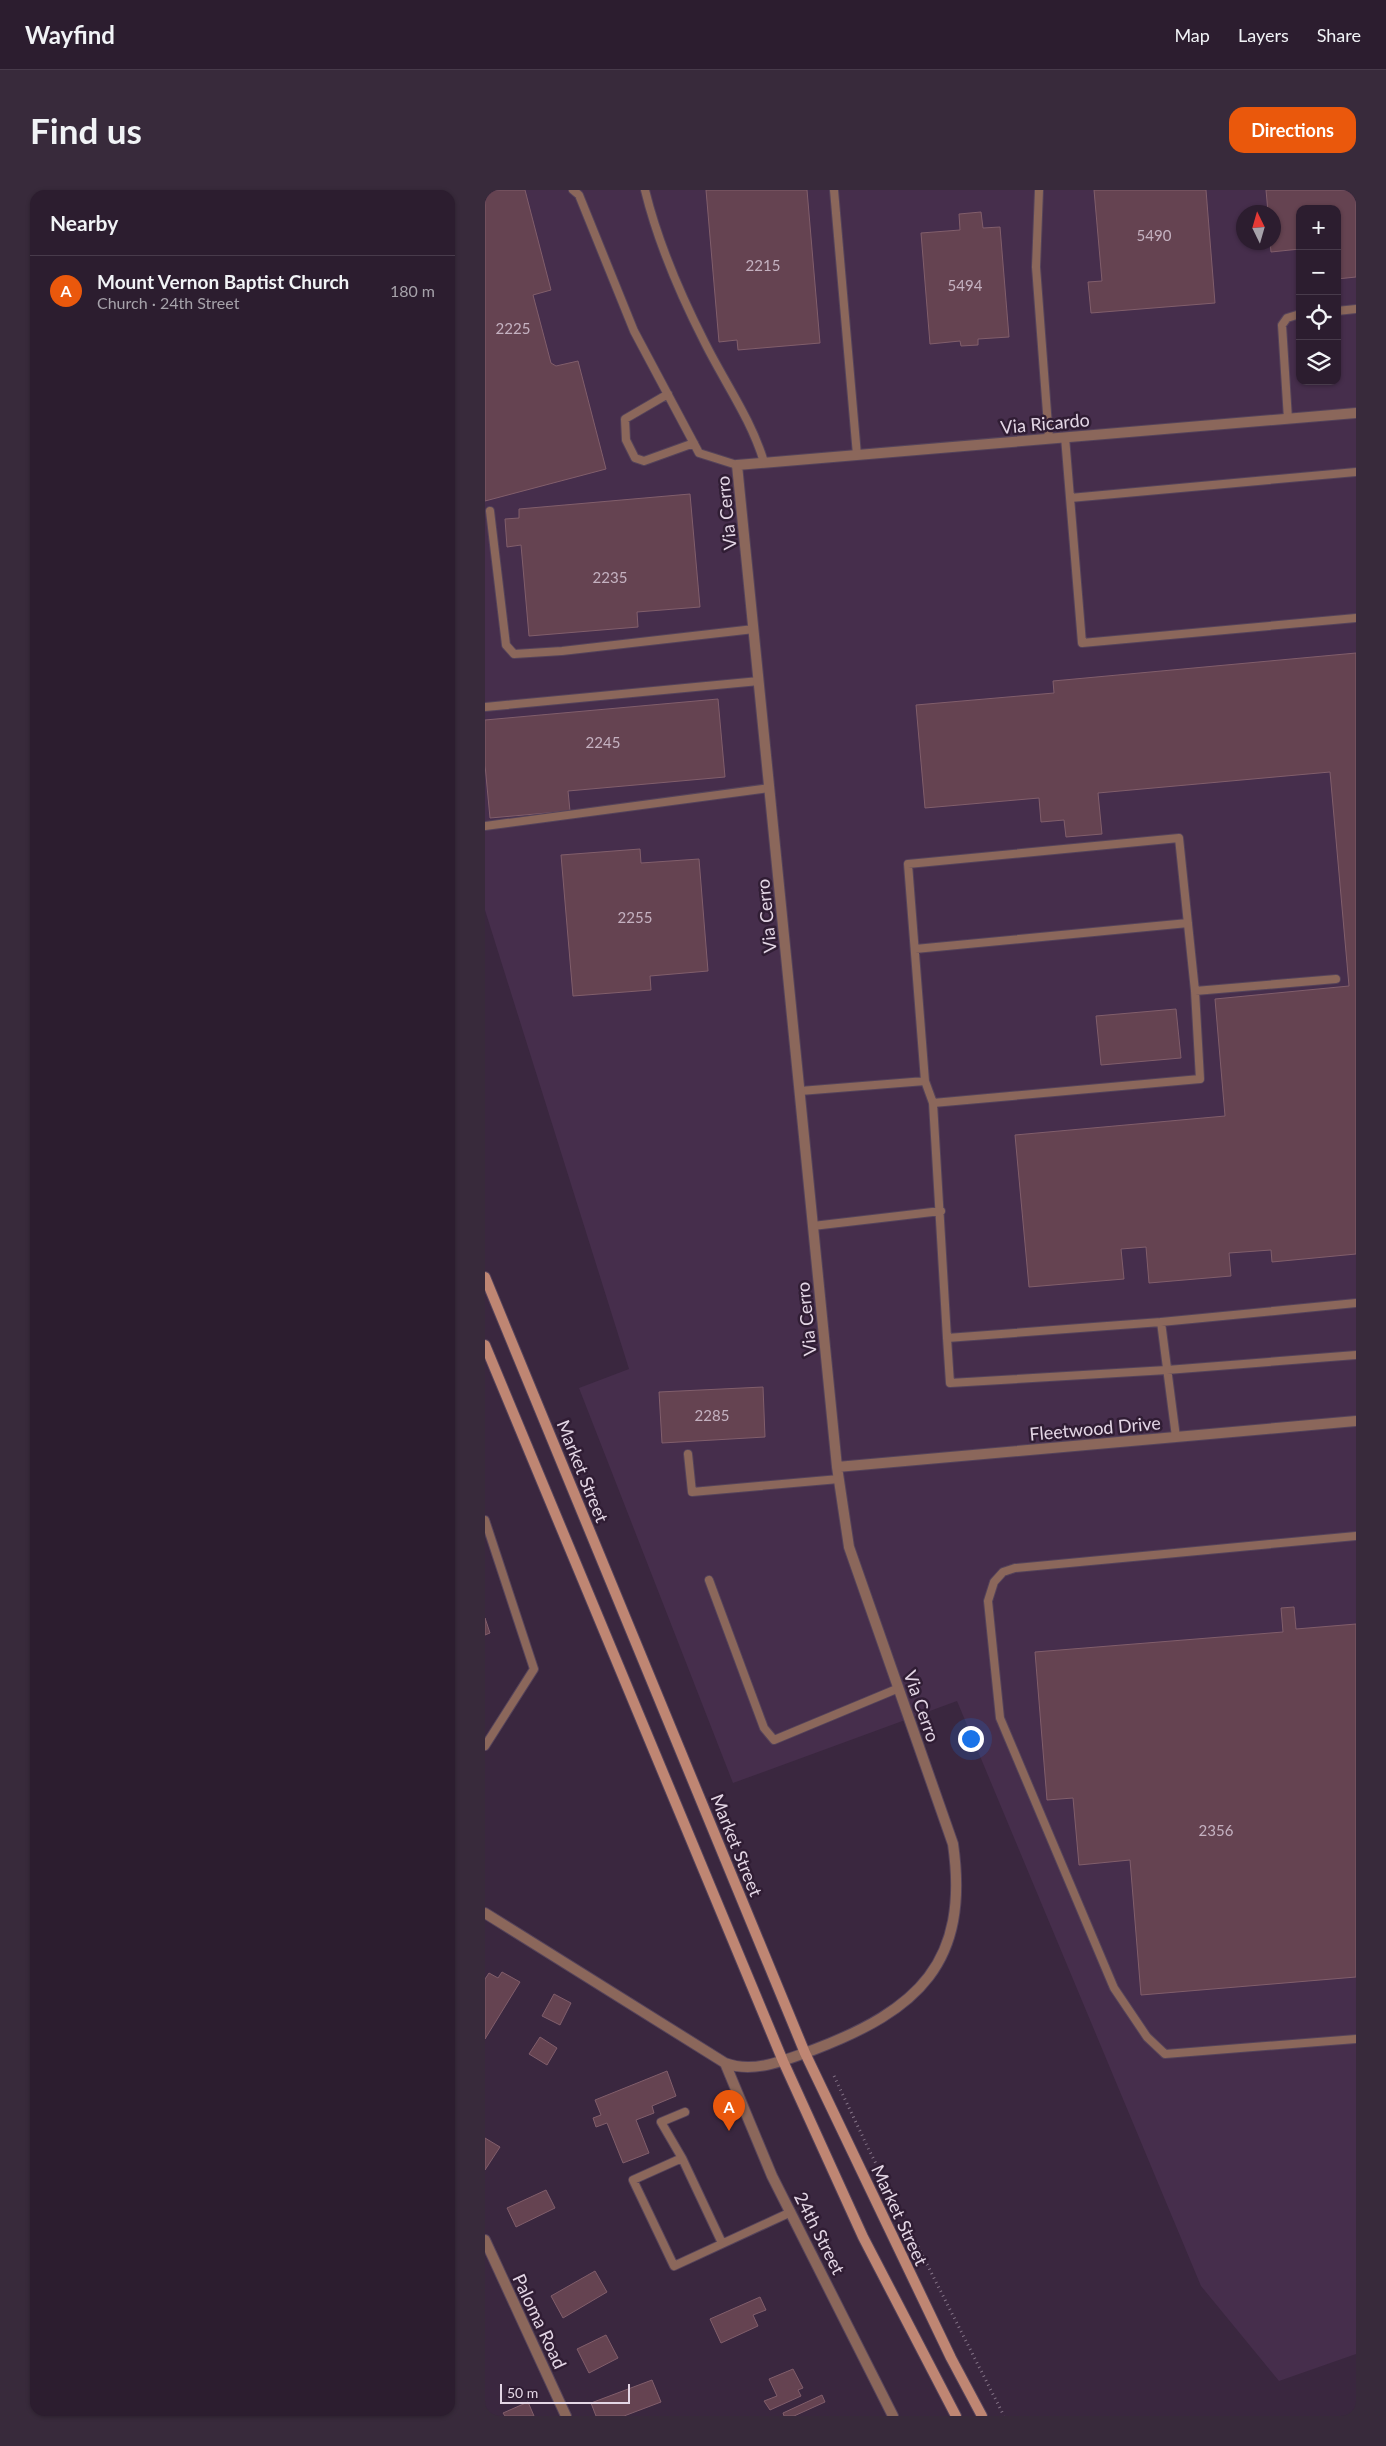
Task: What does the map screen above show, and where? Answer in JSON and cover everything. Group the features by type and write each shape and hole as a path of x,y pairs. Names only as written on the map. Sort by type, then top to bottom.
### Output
{"main road":[{"name":"Market Street","path":"486,1279 805,2053 951,2358 982,2416"},
{"path":"485,1345 783,2061 863,2237 956,2416"}],"street":[{"name":"Via Ricardo","path":"737,465 1356,413"},
{"name":"Via Cerro","path":"737,465 837,1467 849,1547 953,1844 958,1885 954,1927 945,1952 913,1996 892,2013 851,2036 783,2061"},
{"name":"Fleetwood Drive","path":"837,1467 1356,1421"},
{"path":"485,1913 725,2062 743,2068 783,2061"},
{"name":"24th Street","path":"725,2062 772,2176 893,2416"},
{"name":"Paloma Road","path":"485,2240 566,2416"}],"lane":[{"path":"573,190 579,195 634,331 699,453 737,465"},
{"path":"645,190 675,282 704,342 755,433 765,462"},
{"path":"834,190 857,454"},
{"path":"1039,190 1036,267 1049,439"},
{"path":"1341,310 1356,309"},
{"path":"1288,419 1281,325 1287,318 1296,315"},
{"path":"668,394 625,419 626,440 635,458 644,460 695,443"},
{"path":"1065,437 1082,642 1356,618"},
{"path":"1070,498 1356,472"},
{"path":"490,511 506,645 514,654 562,651 753,629"},
{"path":"485,707 759,681"},
{"path":"485,826 769,788"},
{"path":"933,1104 1200,1080 1195,991 1179,838 908,864 925,1081 933,1104 950,1383 1167,1370 1356,1355"},
{"path":"915,949 1188,923"},
{"path":"1195,991 1336,979"},
{"path":"800,1091 925,1081"},
{"path":"813,1226 941,1211"},
{"path":"947,1338 1161,1322 1356,1303"},
{"path":"1161,1322 1176,1437"},
{"path":"688,1454 692,1492 839,1479"},
{"path":"485,1520 534,1669 485,1746"},
{"path":"1356,1536 1015,1568 1003,1572 994,1582 988,1601 1000,1718 1114,1988 1147,2037 1165,2054 1356,2039"},
{"path":"709,1580 764,1728 774,1740 899,1688"},
{"path":"685,2112 661,2122 682,2158 722,2243"},
{"path":"682,2158 633,2180 674,2266 791,2212"}],"path":[{"path":"835,2076 869,2150 1004,2416"}],"shaded area":[{"path":"485,190 1356,190 1356,2354 1279,2381 1201,2286 957,1701 733,1783 579,1388 629,1369 485,910"}],"building":[{"path":"485,190 525,190 551,290 533,295 551,363 556,366 578,361 606,469 485,501"},
{"path":"706,190 807,190 820,343 738,350 737,340 719,342"},
{"path":"1094,190 1206,190 1215,303 1091,313 1088,282 1102,281"},
{"path":"1266,190 1356,190 1356,277 1341,279 1341,205 1296,205 1296,249 1271,252 1271,250 1281,250 1281,205 1267,205"},
{"path":"981,212 983,228 1000,227 1009,337 978,339 978,345 961,346 960,341 930,344 921,233 960,230 959,214"},
{"path":"690,494 700,607 637,612 638,627 529,636 521,545 507,547 505,519 519,518 519,509"},
{"path":"1356,653 1356,1254 1272,1262 1271,1250 1229,1253 1231,1276 1149,1283 1146,1247 1121,1249 1124,1279 1029,1287 1015,1135 1225,1116 1215,999 1349,986 1330,772 1098,793 1102,834 1066,837 1064,820 1041,822 1039,798 925,808 916,705 1054,693 1053,681"},
{"path":"718,699 725,777 568,791 570,811 490,818 485,765 485,720"},
{"path":"640,849 641,863 699,859 708,971 650,976 651,990 573,996 561,855"},
{"path":"1176,1009 1181,1058 1101,1065 1096,1016"},
{"path":"763,1387 765,1437 662,1443 659,1392"},
{"path":"1294,1607 1296,1629 1356,1624 1356,1977 1141,1995 1130,1860 1079,1865 1073,1798 1047,1800 1035,1652 1283,1632 1281,1608"},
{"path":"485,1618 490,1633 485,1635"},
{"path":"502,1972 520,1982 485,2039 485,1979 489,1973 498,1978"},
{"path":"554,1994 571,2003 560,2025 542,2016"},
{"path":"540,2037 557,2048 547,2065 529,2054"},
{"path":"667,2071 676,2096 652,2106 654,2113 636,2120 649,2153 623,2163 607,2123 596,2127 593,2118 601,2115 595,2100"},
{"path":"485,2138 500,2147 485,2170"},
{"path":"546,2190 555,2208 516,2227 507,2208"},
{"path":"595,2271 607,2292 563,2318 551,2296"},
{"path":"760,2297 766,2310 753,2315 758,2326 721,2343 710,2319"},
{"path":"606,2335 618,2358 589,2373 577,2349"},
{"path":"793,2369 803,2388 798,2390 801,2396 770,2410 764,2401 777,2396 769,2379"},
{"path":"652,2380 661,2402 624,2416 596,2416 591,2403"},
{"path":"822,2395 825,2402 794,2416 784,2416 783,2413"},
{"path":"528,2402 534,2416 505,2416 503,2413"}],"place":[{"name":"Mount Vernon Baptist Church","path":"729,2131"}]}
